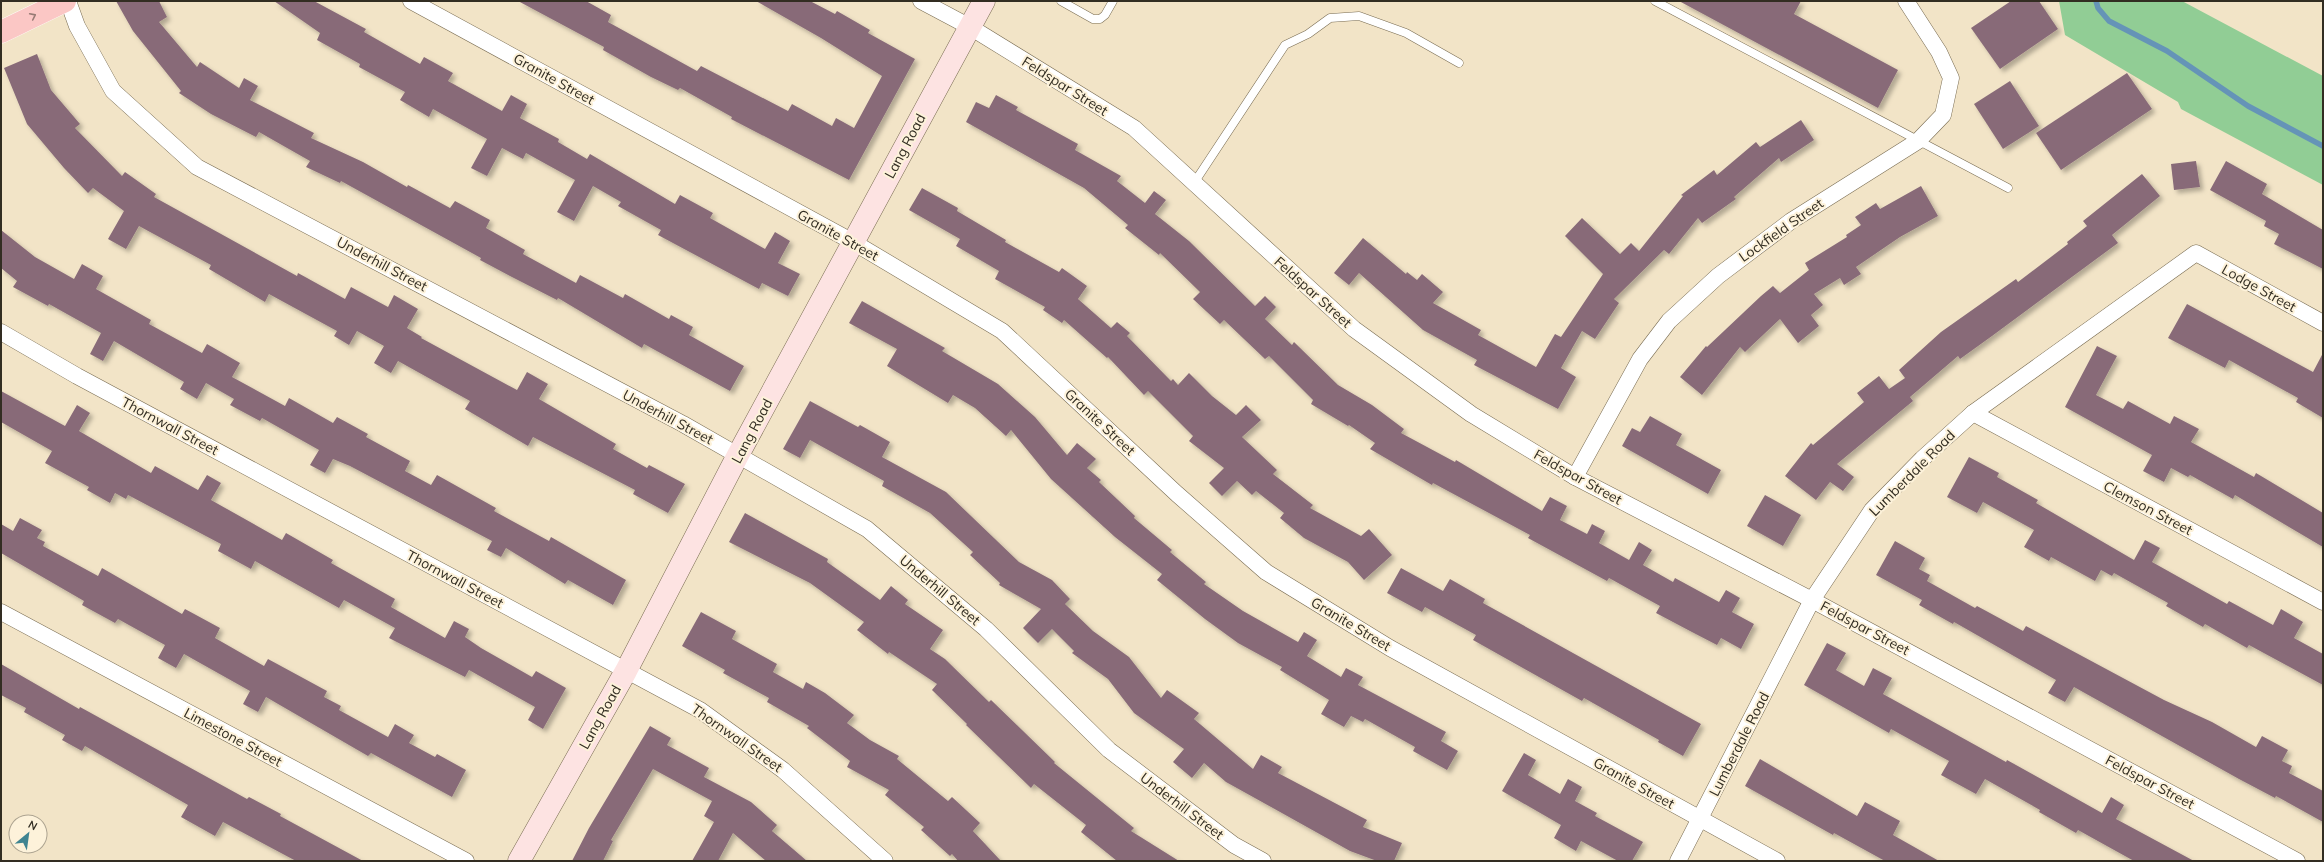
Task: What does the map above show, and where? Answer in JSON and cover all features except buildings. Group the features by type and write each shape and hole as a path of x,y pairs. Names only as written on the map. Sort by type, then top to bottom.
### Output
{"main road":[{"path":"1,32 67,1"}],"street":[{"name":"Underhill Street","path":"67,1 77,26 113,91 197,167 738,455 867,529 986,629 1109,750 1234,845 1263,861"},
{"name":"Granite Street","path":"411,1 853,242 1002,332 1177,494 1266,572 1390,648 1777,861"},
{"name":"Feldspar Street","path":"921,1 970,27 1134,128 1354,329 1471,414 1575,476 1812,600 2297,861"},
{"name":"Lang Road","path":"519,861 626,670 738,455 984,1"},
{"name":"Lockfield Street","path":"1575,476 1640,359 1669,321 1718,276 1791,221 1918,141 1944,115 1951,78 1939,52 1906,1"},
{"name":"Lumberdale Road","path":"1678,861 1701,820 1812,600 1872,510 1922,459 1973,413 2196,253"},
{"name":"Lodge Street","path":"2196,253 2323,323"},
{"name":"Thornwall Street","path":"1,332 77,376 700,710 783,770 885,861"},
{"name":"Clemson Street","path":"1973,413 2323,602"},
{"name":"Limestone Street","path":"1,612 466,861"}],"lane":[{"path":"1061,1 1093,19 1100,20 1105,15 1113,1"},
{"path":"1655,1 2008,188"},
{"path":"1194,183 1285,45 1308,34 1330,18 1359,16 1406,33 1459,63"}],"green space":[{"path":"2059,1 2182,1 2323,76 2323,185 2181,109 2178,102 2065,35"}],"waterway":[{"path":"2096,1 2098,8 2109,21 2167,51 2248,106 2323,146"}]}
